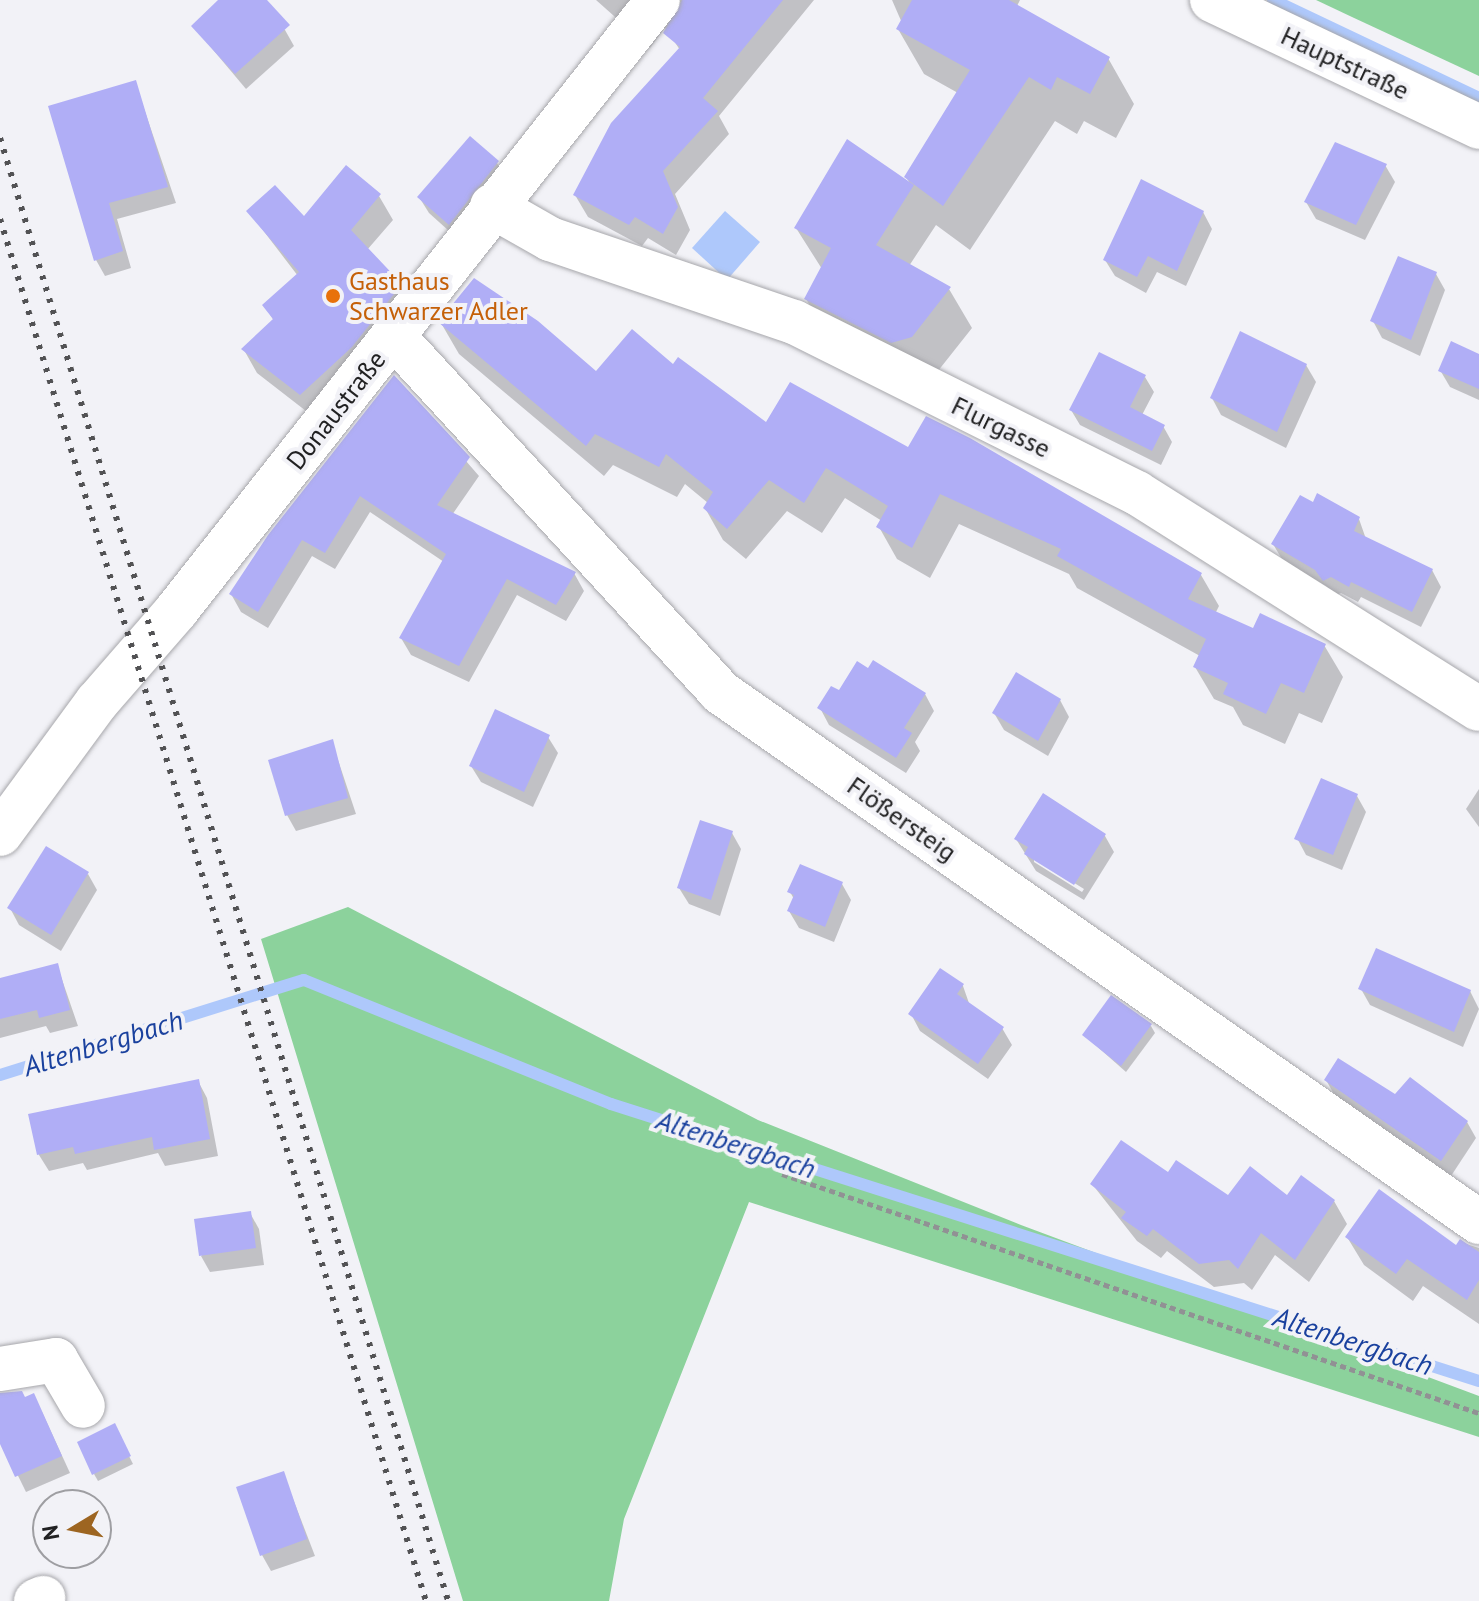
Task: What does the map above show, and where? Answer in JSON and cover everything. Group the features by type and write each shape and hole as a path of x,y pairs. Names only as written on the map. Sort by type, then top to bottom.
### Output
{"street":[{"name":"Donaustraße","path":"0,834 97,702 394,337 492,206 658,0"},
{"name":"Hauptstraße","path":"1212,0 1479,127"},
{"name":"Flurgasse","path":"492,206 550,239 794,322 1137,493 1479,709"},
{"name":"Flößersteig","path":"394,337 720,692 1479,1222"},
{"path":"0,1369 56,1360 83,1406"}],"path":[{"path":"782,1174 1479,1413"}],"green space":[{"path":"1316,0 1479,0 1479,76 1352,17"},
{"path":"348,907 758,1120 1021,1225 1479,1396 1479,1437 749,1202 624,1519 609,1601 463,1601 261,939"}],"water":[{"path":"725,211 760,242 727,280 692,248"}],"building":[{"path":"218,0 267,0 290,25 235,74 191,26"},
{"path":"682,0 783,0 703,98 718,111 663,171 678,207 663,234 635,217 629,225 573,195 611,123 680,47 663,33"},
{"path":"912,0 1009,0 1110,57 1090,94 1057,77 1051,90 1029,77 943,206 904,177 970,70 896,29"},
{"path":"136,80 168,187 109,203 123,251 94,261 48,106"},
{"path":"470,136 499,161 449,225 417,197"},
{"path":"847,139 914,185 876,245 951,287 912,337 891,343 804,299 831,248 794,228"},
{"path":"1335,142 1387,164 1356,225 1304,202"},
{"name":"Gasthaus Schwarzer Adler","path":"346,165 381,194 351,230 402,284 352,347 300,395 241,349 273,319 262,305 299,272 246,211 275,185 304,216"},
{"path":"1141,179 1204,211 1177,271 1148,256 1137,277 1103,260"},
{"path":"1398,256 1437,272 1411,340 1370,321"},
{"path":"474,278 538,321 596,371 632,329 673,364 678,357 766,422 790,382 908,447 926,416 970,438 1202,573 1188,599 1253,628 1260,613 1326,644 1304,693 1281,683 1266,714 1223,694 1228,683 1193,667 1206,639 1057,556 1061,549 940,494 912,548 876,527 888,506 826,468 804,503 769,480 727,529 703,508 713,492 666,454 659,467 595,434 586,446 438,322"},
{"path":"1240,331 1307,364 1277,432 1210,398"},
{"path":"1451,341 1479,354 1479,389 1438,371"},
{"path":"1099,352 1146,375 1130,407 1165,425 1152,451 1069,410"},
{"path":"394,375 470,457 437,505 576,572 556,605 507,579 459,666 399,638 446,554 360,496 325,553 302,540 258,612 229,594 268,535"},
{"path":"1317,493 1360,517 1354,531 1433,569 1412,612 1351,582 1349,587 1331,577 1323,581 1315,570 1271,544 1300,495 1313,502"},
{"path":"873,660 926,693 904,728 912,733 896,758 817,708 831,686 839,690 857,661 868,668"},
{"path":"1016,672 1061,699 1038,741 992,713"},
{"path":"495,709 550,735 524,792 469,766"},
{"path":"333,739 348,798 285,816 268,760"},
{"path":"1321,778 1358,794 1333,855 1294,839"},
{"path":"1043,793 1106,834 1074,885 1024,854 1028,847 1014,839"},
{"path":"700,820 733,831 711,900 677,888"},
{"path":"46,846 89,872 51,935 7,908"},
{"path":"800,864 843,882 825,927 787,911 794,895 787,892"},
{"path":"1376,948 1471,990 1454,1032 1358,989"},
{"path":"58,963 70,1010 39,1018 37,1010 0,1019 0,978"},
{"path":"940,968 964,984 957,994 1004,1027 978,1064 908,1014"},
{"path":"1111,995 1152,1024 1121,1066 1082,1035"},
{"path":"1338,1058 1395,1094 1410,1077 1468,1121 1441,1161 1324,1080"},
{"path":"199,1079 210,1139 154,1150 152,1137 75,1154 73,1147 37,1155 28,1114"},
{"path":"1121,1140 1168,1172 1176,1160 1228,1195 1250,1166 1287,1195 1301,1175 1335,1200 1295,1260 1261,1233 1238,1269 1229,1260 1199,1264 1153,1229 1147,1236 1121,1218 1126,1212 1090,1184"},
{"path":"1379,1189 1456,1245 1460,1239 1479,1252 1479,1280 1467,1300 1407,1259 1396,1274 1345,1237"},
{"path":"251,1211 256,1248 199,1256 194,1219"},
{"path":"22,1391 25,1397 34,1393 62,1456 15,1477 0,1444 0,1393"},
{"path":"115,1423 131,1456 92,1475 77,1442"},
{"path":"284,1471 307,1539 260,1556 236,1487"}],"waterway":[{"name":"Altenbergbach","path":"1273,0 1479,98"},
{"name":"Altenbergbach","path":"0,1075 304,980 611,1104 1479,1381"}],"railway":[{"path":"0,138 448,1601"},
{"path":"0,219 426,1601"}],"place":[{"name":"Gasthaus Schwarzer Adler","path":"333,296"}]}
